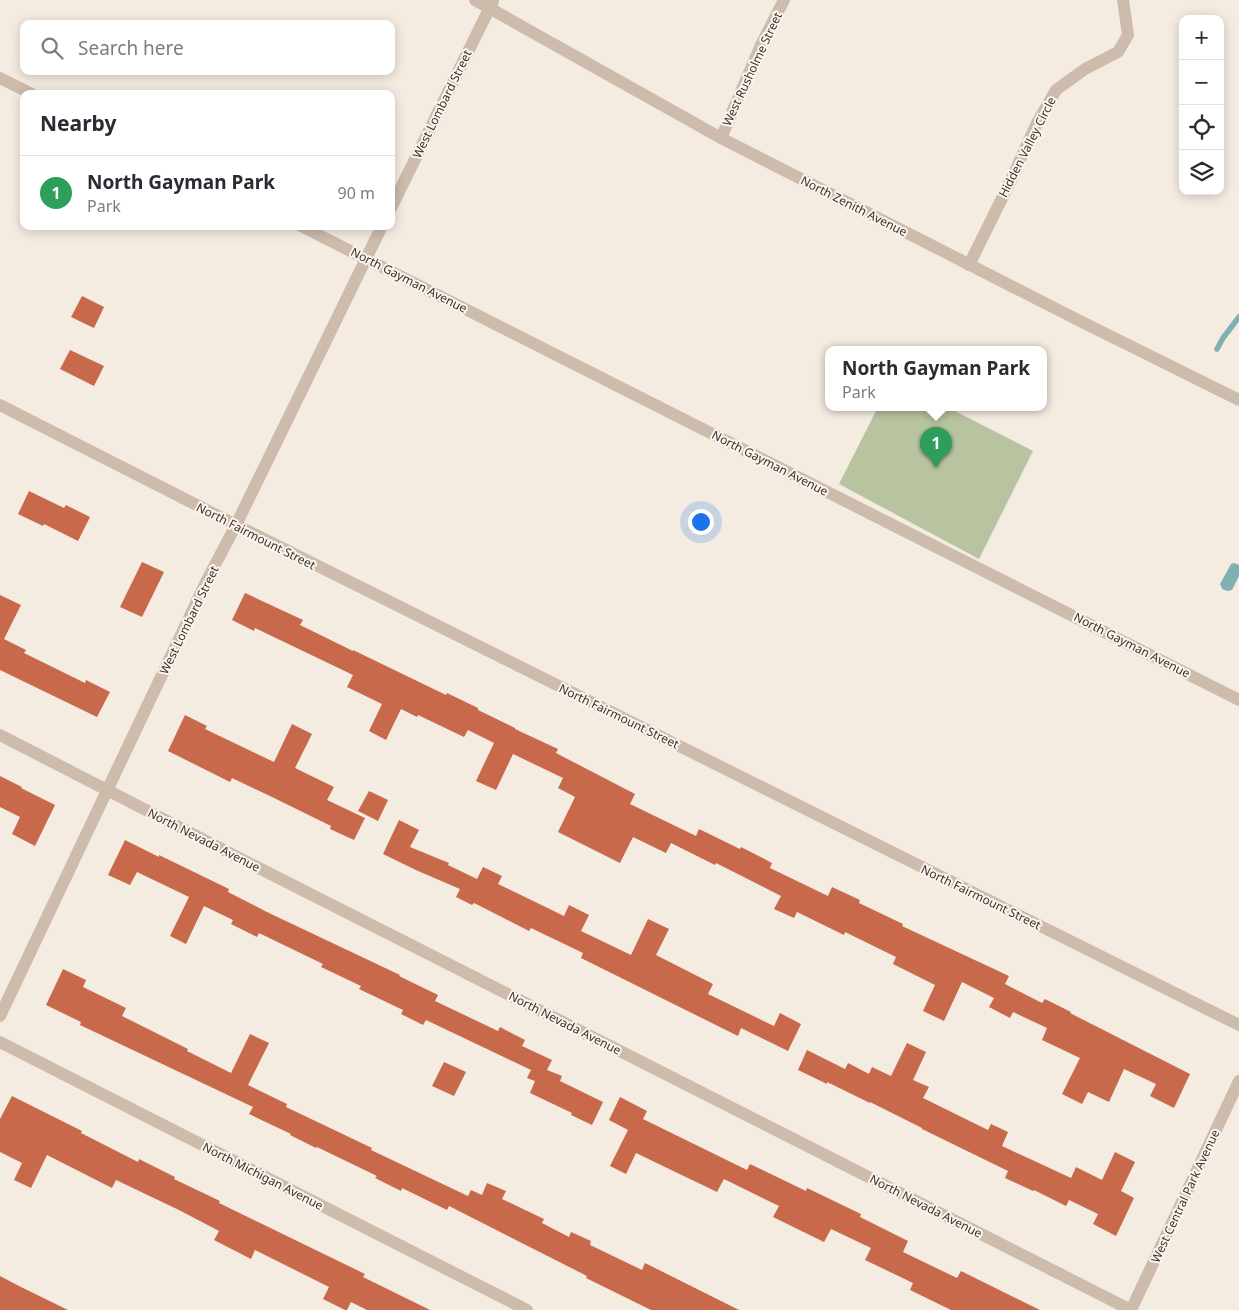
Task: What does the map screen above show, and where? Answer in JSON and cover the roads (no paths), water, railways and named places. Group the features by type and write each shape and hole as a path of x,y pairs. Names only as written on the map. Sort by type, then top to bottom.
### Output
{"street":[{"name":"North Zenith Avenue","path":"475,0 492,4 721,138 1239,400"},
{"name":"West Rusholme Street","path":"721,138 761,45 784,0"},
{"name":"Hidden Valley Circle","path":"969,264 1037,123 1056,90 1084,69 1118,52 1128,35 1123,0"},
{"name":"West Lombard Street","path":"395,200 492,4"},
{"path":"0,78 24,90"},
{"name":"North Gayman Avenue","path":"309,230 1239,700"},
{"name":"West Lombard Street","path":"0,1016 203,589 236,526 380,230"},
{"name":"North Fairmount Street","path":"0,405 236,526 1239,1025"},
{"name":"North Nevada Avenue","path":"0,735 1130,1310"},
{"name":"North Michigan Avenue","path":"0,1042 526,1310"},
{"name":"West Central Park Avenue","path":"1130,1310 1239,1081"}],"water":[{"path":"1231,564 1239,565 1239,576 1232,590 1227,591 1222,589 1220,584"}],"waterway":[{"path":"1217,349 1239,317"}],"place":[{"name":"North Gayman Park","path":"936,468"}]}
